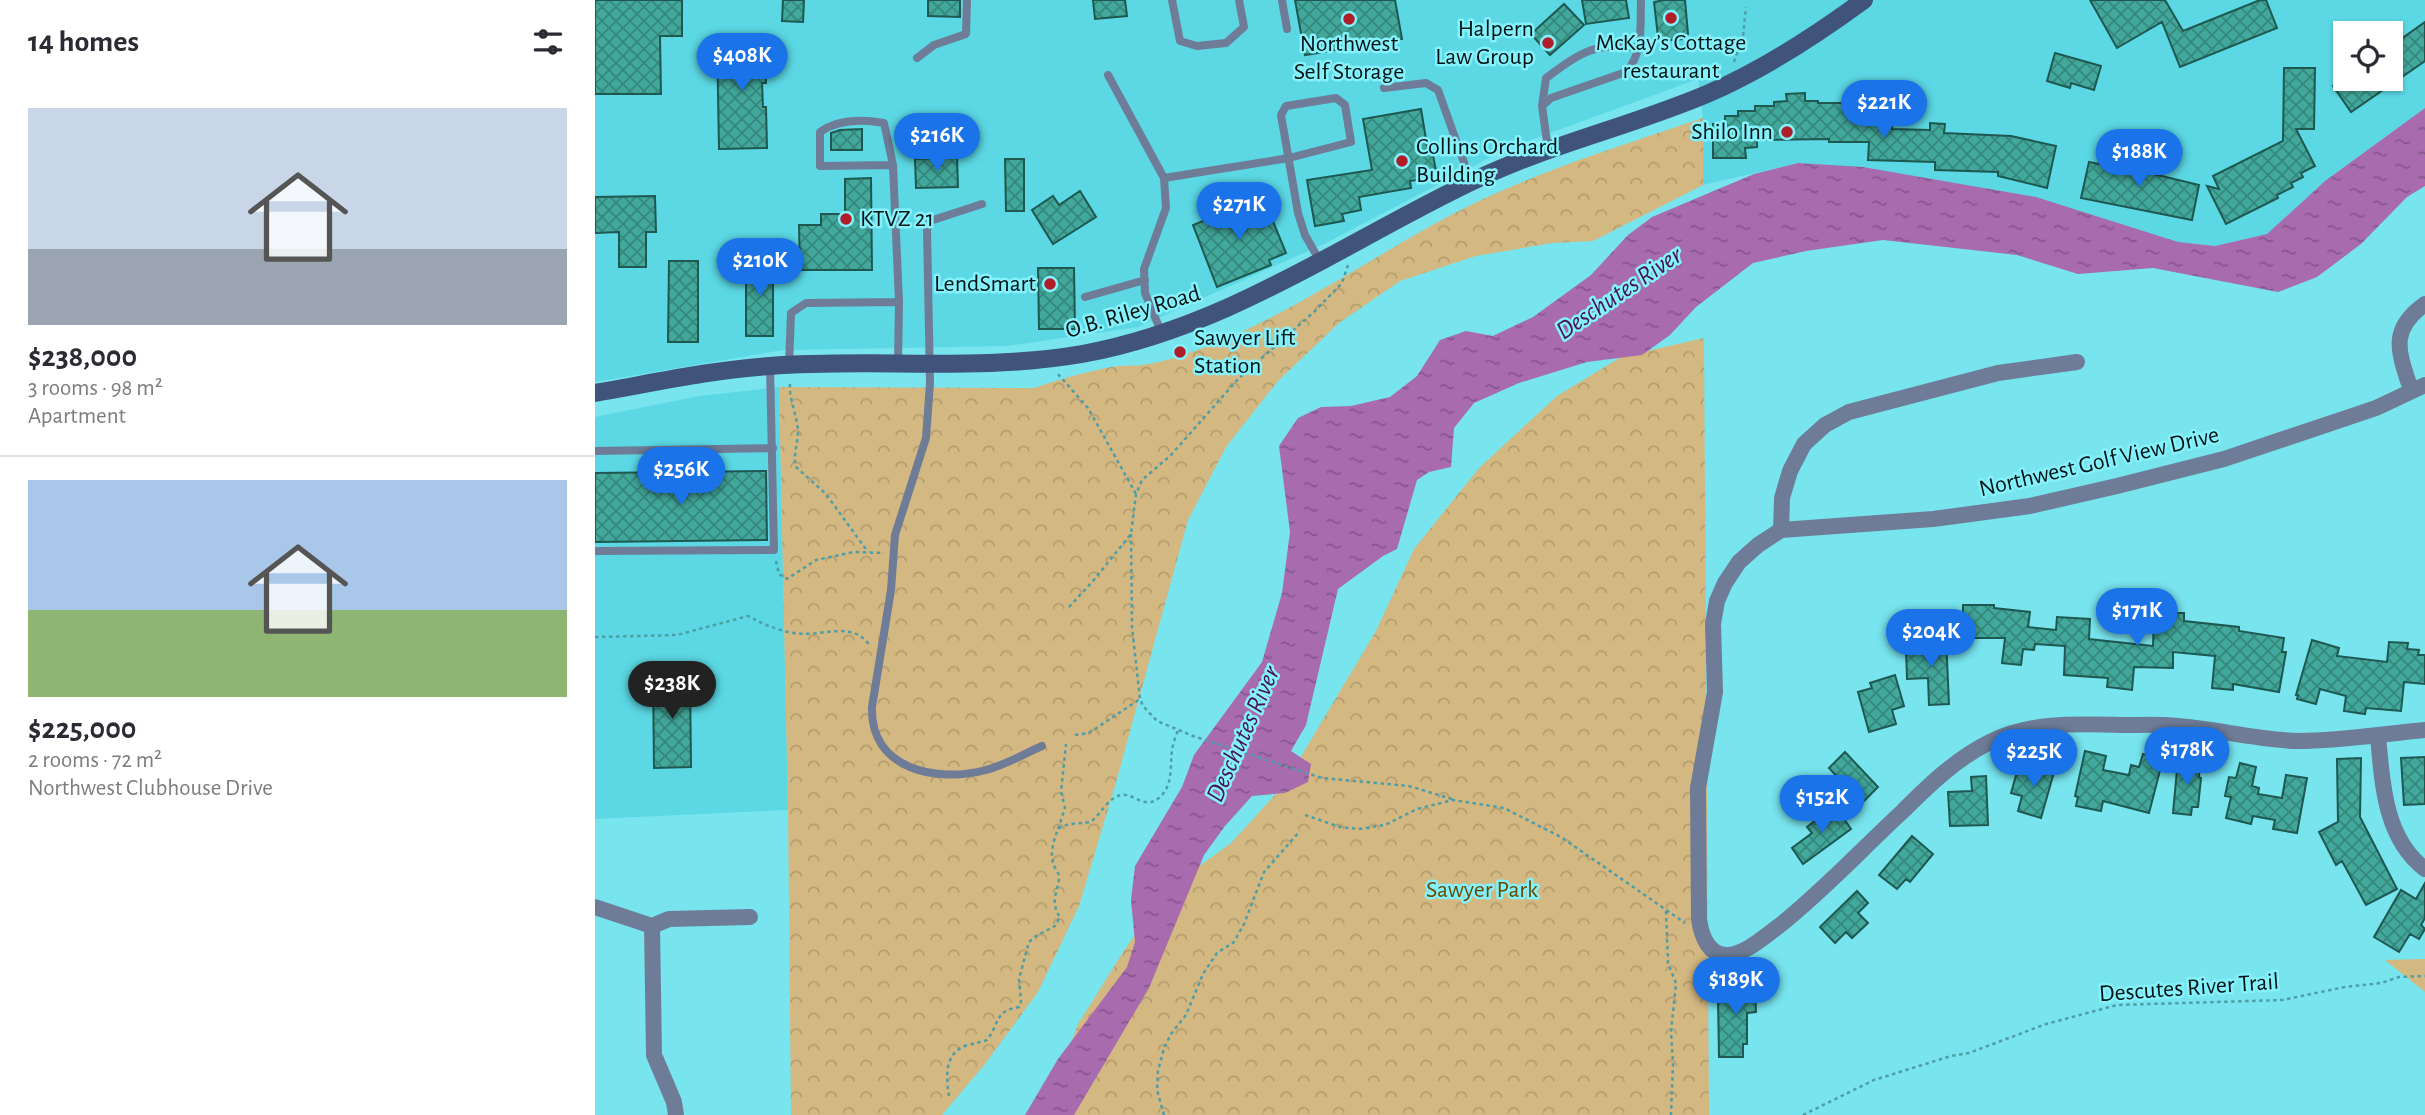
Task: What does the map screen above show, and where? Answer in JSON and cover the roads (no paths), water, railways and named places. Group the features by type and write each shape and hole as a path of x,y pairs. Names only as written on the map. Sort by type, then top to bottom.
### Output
{"street":[{"name":"O.B. Riley Road","path":"595,393 723,371 770,366 983,364 1046,359 1117,346 1162,334 1228,309 1321,263 1471,182 1548,149 1718,89 1772,61 1864,0"},
{"path":"2418,388 2400,354 2399,335 2406,320 2425,304"},
{"path":"2077,362 1998,373 1849,412 1825,425 1804,444 1790,471 1782,498 1781,530 1739,562 1717,601 1713,624 1715,692 1699,788 1699,919 1702,935 1710,948 1730,955 1765,937 1795,913 1928,787 1964,757 1991,741 2026,729 2066,724 2178,726 2246,737 2299,741 2425,730"},
{"name":"Northwest Golf View Drive","path":"1781,530 1933,519 2030,506 2224,459 2376,408 2418,388"},
{"path":"2378,735 2383,797 2410,857 2425,869"},
{"path":"595,907 652,926 669,919 750,916"},
{"path":"652,926 654,1055 674,1102 676,1115"}],"lane":[{"path":"917,58 934,45 966,34 967,0"},
{"path":"1171,0 1180,41 1197,46 1226,43 1244,27 1238,0"},
{"path":"1282,0 1287,29"},
{"path":"1542,106 1551,98 1626,72 1633,64 1639,48 1641,0"},
{"path":"1548,149 1542,106 1546,78 1591,49 1615,44 1639,48"},
{"path":"1108,75 1164,178 1166,208 1144,269 1145,293 1162,334"},
{"path":"1384,88 1426,83 1438,90 1471,182"},
{"path":"1164,178 1289,158 1351,142 1345,106 1336,98 1286,106 1281,115 1289,158 1298,213 1305,235 1321,263"},
{"path":"894,165 820,166 820,132 830,124 866,120 884,123 894,165 899,302 898,364"},
{"path":"982,204 930,221 927,230 930,364 926,438 898,520 872,723 886,752 924,772 947,775 988,770 1042,746"},
{"path":"1085,297 1145,280"},
{"path":"789,365 791,313 806,303 899,302"},
{"path":"595,551 774,550 770,366"},
{"path":"595,451 773,448"}],"water":[{"name":"Deschutes River","path":"2425,108 2425,186 2407,197 2361,244 2317,277 2278,292 2153,268 2078,274 2017,255 1883,240 1806,251 1753,263 1696,307 1670,335 1642,355 1587,362 1519,383 1474,403 1454,428 1451,467 1429,472 1417,480 1397,549 1338,589 1306,725 1291,751 1311,764 1308,782 1285,793 1252,796 1204,855 1149,988 1074,1115 1025,1115 1058,1059 1127,967 1135,942 1131,900 1135,866 1182,787 1194,755 1262,662 1282,593 1290,532 1279,446 1298,418 1321,407 1351,406 1390,397 1417,376 1440,340 1466,331 1493,336 1533,317 1591,275 1628,235 1652,217 1754,174 1798,163 1863,167 2036,197 2178,242 2215,246 2267,234 2325,181"}],"place":[{"name":"McKay’s Cottage restaurant","path":"1671,18"},
{"name":"Northwest Self Storage","path":"1349,19"},
{"name":"Halpern Law Group","path":"1548,43"},
{"name":"Shilo Inn","path":"1787,132"},
{"name":"Collins Orchard Building","path":"1402,161"},
{"name":"KTVZ 21","path":"846,219"},
{"name":"LendSmart","path":"1050,284"},
{"name":"Sawyer Lift Station","path":"1180,352"}],"park label":[{"name":"Sawyer Park","path":"1482,890"}]}
